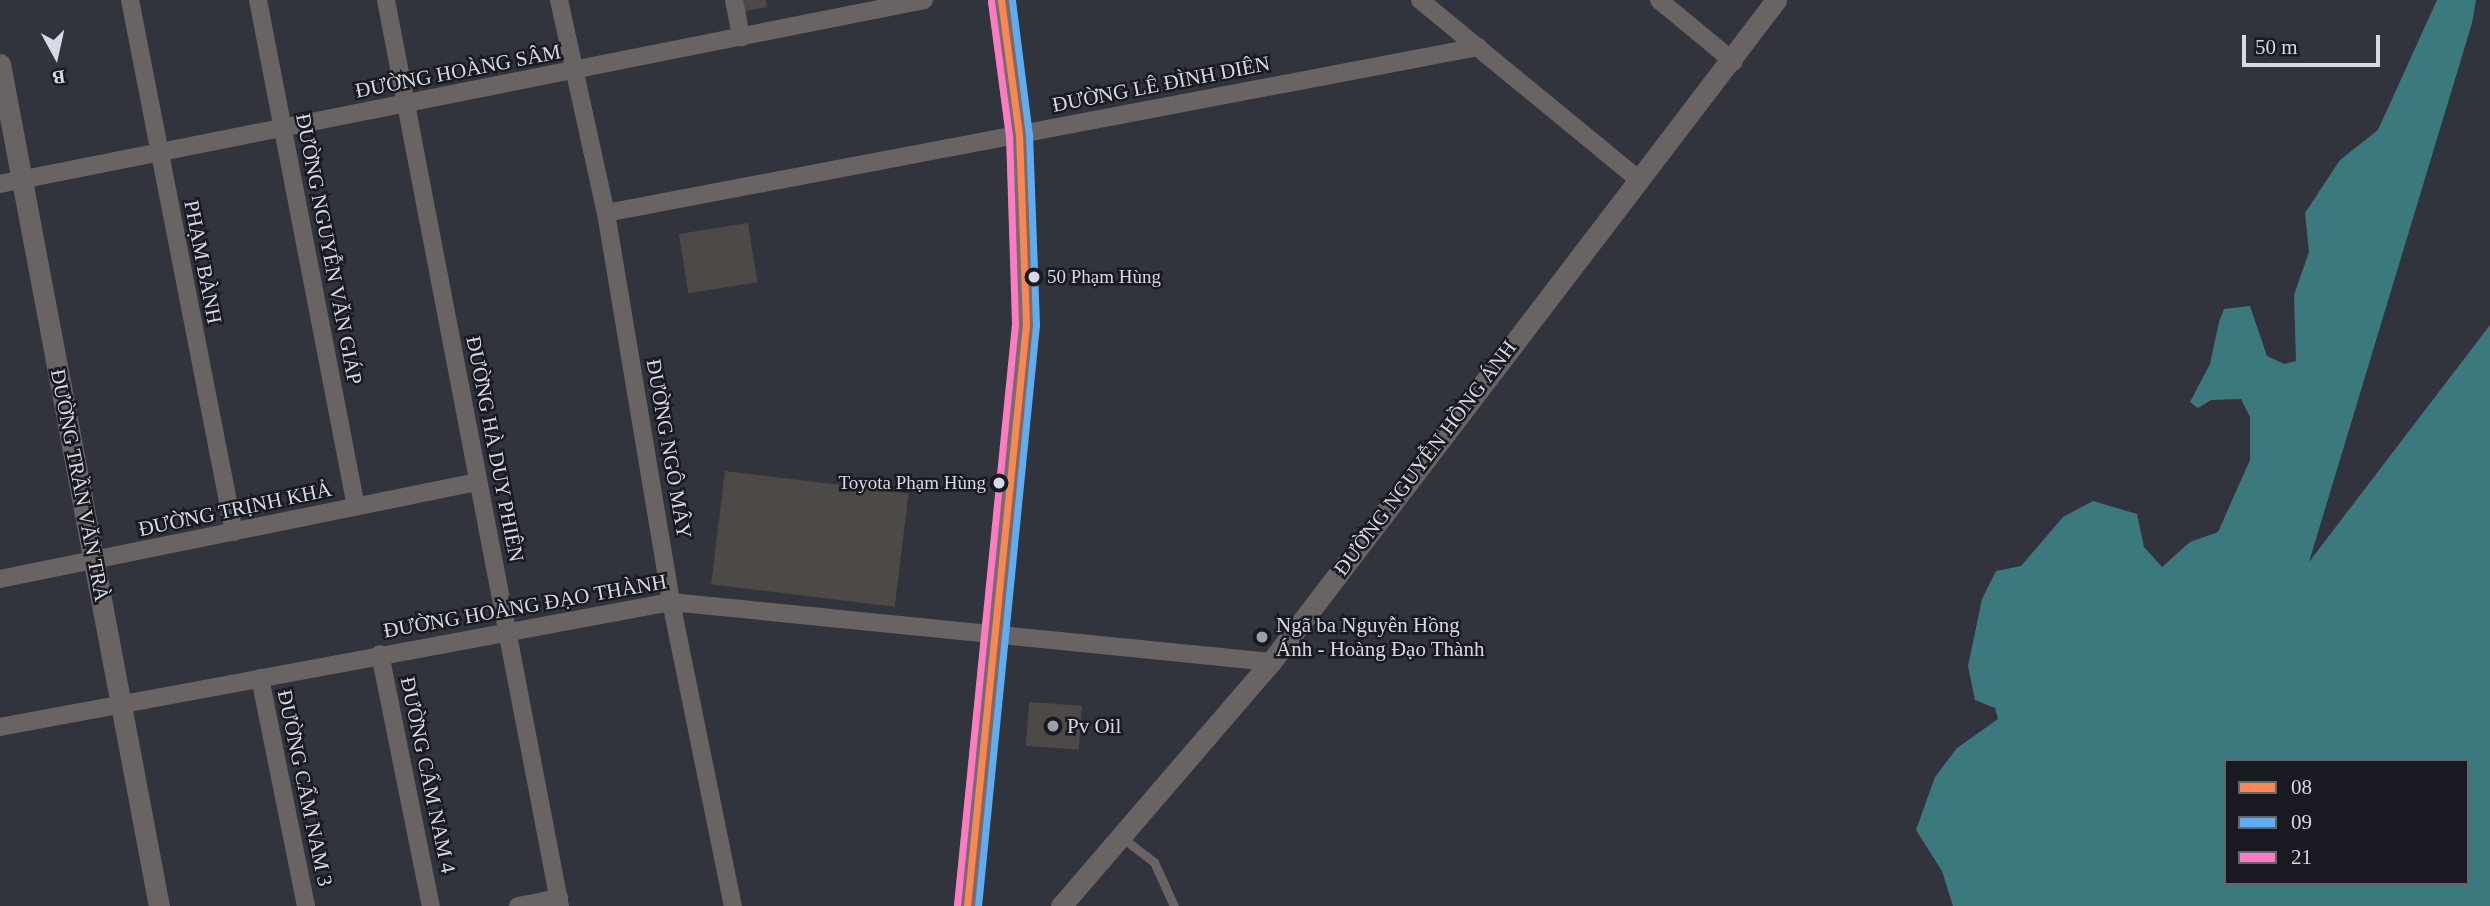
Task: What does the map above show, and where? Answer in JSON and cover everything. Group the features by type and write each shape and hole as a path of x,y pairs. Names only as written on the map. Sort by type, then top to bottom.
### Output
{"main road":[{"path":"967,906 1026,324 1019,135 1001,0"}],"street":[{"name":"PHẠM BÀNH","path":"130,0 234,532"},
{"name":"ĐƯỜNG NGUYỄN VĂN GIÁP","path":"258,0 356,507"},
{"name":"ĐƯỜNG HÀ DUY PHIÊN","path":"386,0 559,902"},
{"name":"ĐƯỜNG NGÔ MÂY","path":"559,0 606,213 671,602 733,906"},
{"path":"734,0 741,37"},
{"name":"ĐƯỜNG HOÀNG SÂM","path":"0,184 924,0"},
{"path":"1420,0 1638,179"},
{"path":"1659,0 1734,62"},
{"name":"ĐƯỜNG NGUYỄN HỒNG ÁNH","path":"1061,906 1271,662 1638,179 1734,62 1776,0"},
{"name":"ĐƯỜNG LÊ ĐÌNH DIÊN","path":"606,213 1478,47"},
{"name":"ĐƯỜNG TRẦN VĂN TRÀ","path":"0,64 159,906"},
{"name":"ĐƯỜNG TRỊNH KHẢ","path":"0,579 478,482"},
{"name":"ĐƯỜNG HOÀNG ĐẠO THÀNH","path":"0,727 121,706 506,628 671,602 994,631 1271,662"},
{"name":"ĐƯỜNG CẨM NAM 4","path":"380,654 431,906"},
{"name":"ĐƯỜNG CẨM NAM 3","path":"260,678 306,906"},
{"path":"518,906 559,902"}],"lane":[{"path":"1121,837 1154,862 1174,906"}],"water":[{"path":"2437,0 2476,0 2472,23 2309,562 2490,325 2490,906 1953,906 1942,871 1916,830 1935,777 1957,748 1998,719 1995,708 1975,700 1968,666 1982,599 1996,571 2021,566 2063,517 2093,501 2137,514 2144,547 2162,567 2190,542 2218,532 2250,460 2250,417 2241,399 2211,400 2198,408 2190,402 2210,364 2224,309 2250,306 2267,356 2284,364 2296,361 2294,295 2309,252 2305,213 2340,160 2378,130"}],"building":[{"path":"738,0 766,0 767,7 740,12"},
{"path":"748,223 757,282 688,293 679,234"},
{"path":"725,471 909,494 895,607 711,584"},
{"name":"Pv Oil","path":"1029,702 1082,706 1079,750 1026,746"}],"transit line":[{"name":"08","path":"967,906 1026,324 1019,135 1001,0"},
{"name":"09","path":"978,906 1036,325 1029,135 1012,0"},
{"name":"21","path":"957,905 1015,324 1009,136 991,1"}],"place":[{"name":"50 Phạm Hùng","path":"1034,277"},
{"name":"Toyota Phạm Hùng","path":"999,483"},
{"name":"Ngã ba Nguyễn Hồng Ánh - Hoàng Đạo Thành","path":"1262,637"},
{"name":"Pv Oil","path":"1053,726"}]}
